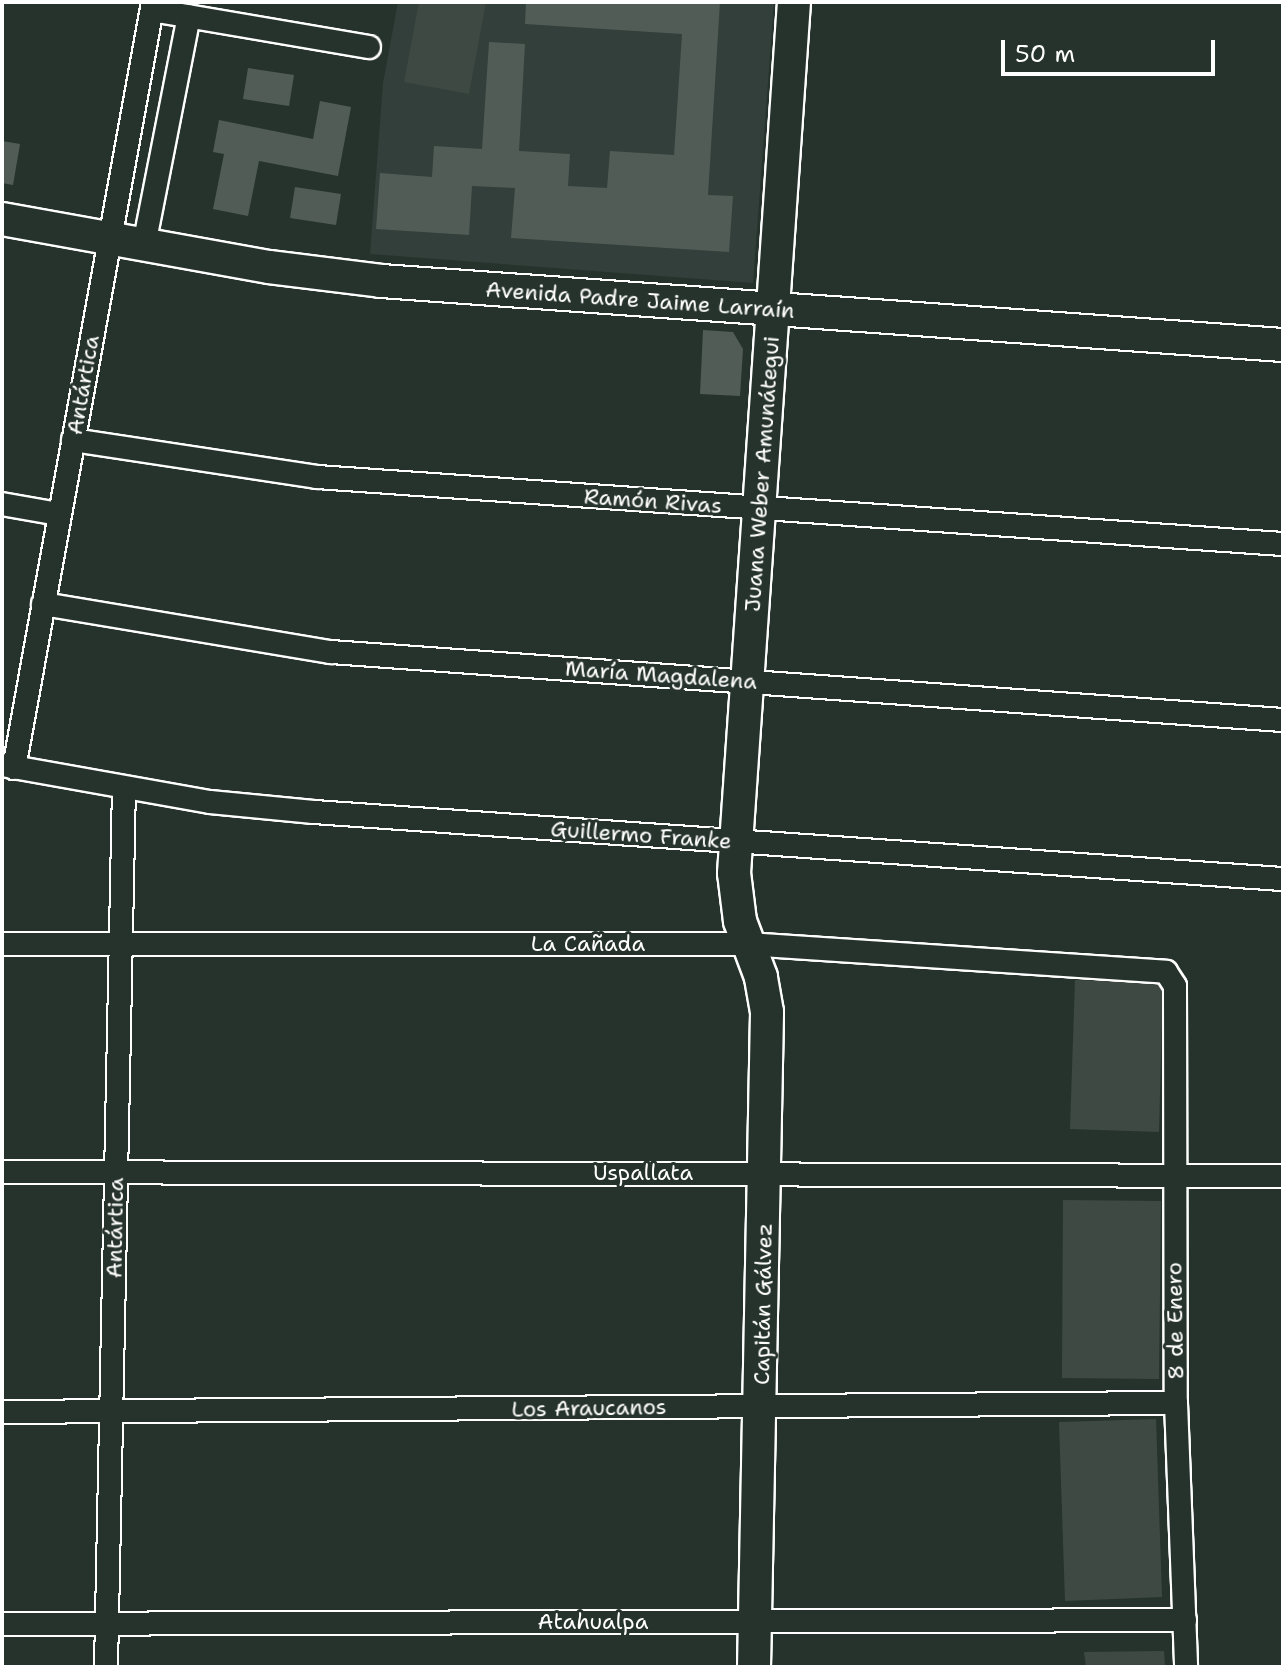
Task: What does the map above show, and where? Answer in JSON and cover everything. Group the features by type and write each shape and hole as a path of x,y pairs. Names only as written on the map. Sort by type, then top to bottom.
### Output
{"street":[{"name":"Juana Weber Amunátegui","path":"747,944 736,898 737,842 794,2"},
{"path":"152,6 189,16 369,47"},
{"name":"Antártica","path":"8,766 43,604 152,6"},
{"path":"144,245 189,16"},
{"name":"Avenida Padre Jaime Larraín","path":"2,219 144,245 381,281 1283,345"},
{"name":"Ramón Rivas","path":"73,440 317,477 1283,544"},
{"path":"2,504 59,514"},
{"name":"María Magdalena","path":"43,604 331,652 1283,720"},
{"name":"Guillermo Franke","path":"8,766 124,788 314,812 1283,879"},
{"name":"Antártica","path":"106,1667 124,788"},
{"name":"La Cañada","path":"2,944 747,944 1171,975"},
{"name":"Capitán Gálvez","path":"747,944 761,977 767,1012 754,1667"},
{"name":"8 de Enero","path":"1171,975 1176,1403 1186,1667"},
{"name":"Uspallata","path":"2,1172 1283,1176"},
{"name":"Los Araucanos","path":"2,1412 1176,1403"},
{"name":"Atahualpa","path":"2,1624 1185,1620"}],"shaded area":[{"path":"398,2 774,2 753,283 370,254 383,83"},
{"path":"419,2 486,2 469,94 404,82"},
{"path":"1075,980 1163,983 1159,1132 1070,1129"},
{"path":"1063,1200 1161,1201 1159,1379 1062,1378"},
{"path":"1156,1419 1162,1597 1065,1601 1059,1422"},
{"path":"1164,1651 1165,1667 1086,1667 1084,1652"}],"building":[{"path":"526,2 720,2 708,195 733,196 729,252 511,238 515,188 472,186 469,235 376,229 380,173 432,177 434,146 482,149 489,42 525,44 519,151 570,154 568,186 607,188 610,151 674,155 682,34 525,24"},
{"path":"248,68 294,75 289,106 243,99"},
{"path":"320,101 351,107 338,176 259,161 248,216 213,209 224,154 213,152 219,120 313,139"},
{"path":"2,141 20,144 13,185 2,183"},
{"path":"295,187 341,194 336,225 290,218"},
{"path":"703,330 733,332 743,349 740,396 700,394"}]}
